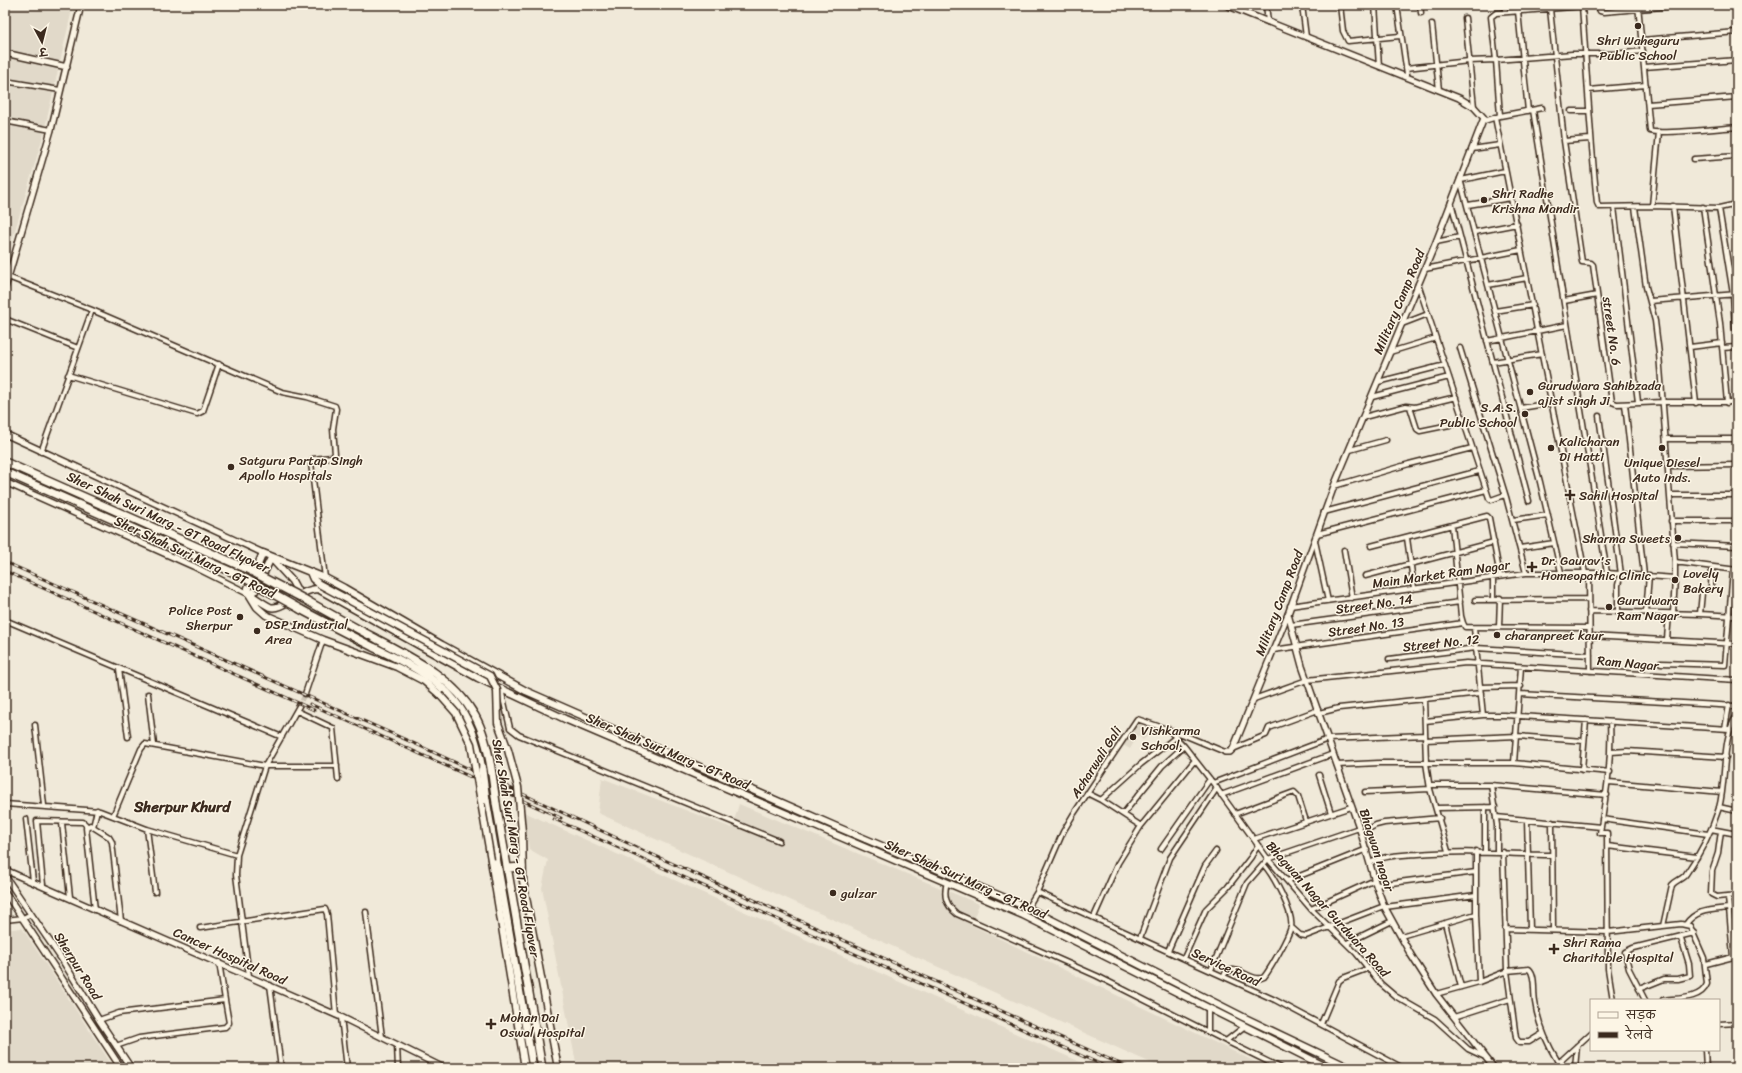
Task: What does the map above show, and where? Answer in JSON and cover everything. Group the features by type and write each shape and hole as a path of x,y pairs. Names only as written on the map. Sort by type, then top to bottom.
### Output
{"highway":[{"name":"Sher Shah Suri Marg - GT Road Flyover","path":"5,462 245,568 301,597 420,663 449,683 476,717 488,750 542,1068"},
{"name":"Sher Shah Suri Marg - GT Road Flyover","path":"5,472 241,576 300,609 402,662 454,701 467,721 478,748 496,876 533,1068"},
{"path":"433,689 441,691"},
{"path":"508,868 522,867"}],"main road":[{"name":"Sher Shah Suri Marg - GT Road","path":"263,554 325,578 526,691 851,833 1028,907 1243,1017 1350,1068"},
{"path":"263,554 248,588 249,594 257,606 266,615 322,640 397,667 413,675 433,689"},
{"path":"249,594 255,590 271,558 292,581 301,597"},
{"path":"310,572 313,579 319,584 486,673 493,680 497,690 498,723 508,750 519,794 522,832 522,867 558,1068"},
{"name":"Sher Shah Suri Marg - GT Road","path":"249,594 274,607 281,606 301,597 307,590 320,590 478,678 501,689 565,719 1023,915 1328,1068"},
{"path":"441,691 459,718 471,744 491,860 496,876 525,1068"},
{"path":"1733,1068 1737,1064"}],"street":[{"path":"5,288 51,130 81,5"},
{"path":"1228,5 1459,98 1474,107 1483,115 1484,121 1495,117 1542,108"},
{"path":"1266,5 1268,22"},
{"path":"1302,5 1306,37"},
{"path":"1340,5 1343,31 1346,39 1350,41 1400,36"},
{"path":"1375,5 1379,66"},
{"path":"1397,5 1400,36 1407,74"},
{"path":"1420,5 1421,13"},
{"path":"1505,5 1505,12"},
{"path":"1500,116 1491,17 1496,13 1597,5 1600,11 1604,12 1638,7 1685,5"},
{"path":"1582,6 1589,90 1590,139 1597,203 1599,207 1673,206 1720,208 1737,204"},
{"path":"1638,7 1650,131 1659,132 1737,127"},
{"path":"1550,9 1564,141 1590,139"},
{"path":"1518,12 1528,111"},
{"path":"1465,18 1474,107"},
{"path":"1432,24 1439,90"},
{"path":"1642,40 1737,32"},
{"path":"1406,68 1522,57 1585,53 1606,55 1643,51"},
{"path":"5,53 67,67"},
{"path":"1644,67 1737,60"},
{"path":"5,81 60,90"},
{"path":"1589,90 1646,85"},
{"path":"1648,104 1737,97"},
{"path":"1533,110 1607,573"},
{"path":"1571,112 1589,111"},
{"name":"Ram Nagar","path":"1495,117 1551,403 1587,573 1589,599 1590,671 1737,680"},
{"path":"5,121 51,130"},
{"name":"Military Camp Road","path":"1233,749 1288,614 1334,486 1436,242 1450,202 1484,121"},
{"path":"1652,206 1659,132"},
{"name":"street No. 6","path":"1564,141 1581,260 1583,263 1592,264 1612,402 1617,404 1625,404"},
{"path":"1472,149 1500,145"},
{"path":"1694,159 1737,156"},
{"path":"1505,171 1460,179 1548,515 1561,572"},
{"path":"1468,205 1511,198"},
{"path":"1450,202 1529,501"},
{"path":"1673,206 1696,403"},
{"path":"1614,207 1638,402"},
{"path":"1635,207 1650,301 1655,321 1666,438 1675,562 1675,578 1667,639"},
{"path":"1703,207 1722,343 1727,403"},
{"path":"1720,208 1735,294 1735,328"},
{"path":"1475,232 1517,224"},
{"path":"1436,242 1460,236"},
{"path":"1424,269 1521,250"},
{"path":"8,277 92,310 282,392 307,397 335,406 336,409 333,432 335,454 332,457 313,459 311,463 325,578"},
{"path":"1488,285 1527,278"},
{"path":"1418,284 1479,471 1490,500 1505,495"},
{"path":"1650,301 1715,297 1735,294"},
{"path":"1564,301 1597,295"},
{"path":"1495,311 1533,305"},
{"path":"41,452 92,310"},
{"path":"1402,324 1428,314"},
{"path":"5,319 78,348"},
{"path":"1487,341 1567,325"},
{"path":"1390,352 1436,338"},
{"path":"1690,347 1722,343"},
{"path":"1722,348 1737,347"},
{"path":"1460,348 1513,520 1526,573"},
{"path":"1493,362 1542,354"},
{"path":"68,375 197,414 203,411 220,364"},
{"path":"1378,382 1445,365"},
{"path":"1372,397 1449,377"},
{"path":"1364,417 1402,407 1419,406 1456,397"},
{"path":"1646,613 1646,575 1625,404 1638,402 1737,402"},
{"path":"1520,408 1551,403"},
{"path":"1410,407 1417,429 1420,431 1464,422"},
{"path":"1599,416 1621,574 1618,585 1618,612"},
{"path":"5,434 263,554"},
{"path":"1666,438 1737,438"},
{"path":"1350,450 1386,440"},
{"path":"1334,486 1409,464 1472,448"},
{"path":"1668,466 1737,465"},
{"path":"1324,512 1479,471"},
{"name":"Sher Shah Suri Marg - GT Road","path":"5,482 193,566 249,594"},
{"path":"1318,534 1486,490"},
{"path":"1670,495 1737,495"},
{"path":"1513,520 1548,515"},
{"path":"1371,546 1407,538 1487,516 1489,518 1500,576"},
{"path":"1671,521 1737,520"},
{"path":"1452,525 1459,581 1462,623 1465,627 1589,628"},
{"path":"1407,538 1414,588"},
{"path":"1315,541 1328,601"},
{"path":"1365,576 1494,542"},
{"path":"1520,548 1554,543"},
{"path":"1673,543 1737,546"},
{"path":"1344,550 1352,598"},
{"path":"1661,663 1719,666 1726,663 1729,615 1735,570 1675,562"},
{"path":"1711,586 1712,567"},
{"name":"Main Market Ram Nagar","path":"1290,606 1493,576 1526,573 1607,573 1675,578"},
{"path":"1493,576 1493,598"},
{"path":"1700,614 1702,593"},
{"path":"1476,600 1493,598 1589,599"},
{"path":"1499,627 1500,598"},
{"name":"Street No. 14","path":"1291,625 1460,602"},
{"path":"1589,611 1737,616"},
{"name":"Bhagwan nagar","path":"1288,614 1307,680 1385,906 1416,963 1436,994 1483,1056 1494,1068"},
{"path":"5,620 282,737"},
{"name":"Street No. 13","path":"1273,650 1462,623"},
{"path":"1474,628 1483,715"},
{"path":"1590,636 1737,644"},
{"path":"305,694 322,640"},
{"name":"Street No. 12","path":"1390,659 1476,648 1590,655"},
{"path":"1254,699 1307,680 1445,665 1478,663 1590,671"},
{"path":"1514,763 1522,667"},
{"path":"119,669 128,737"},
{"path":"1480,687 1521,686"},
{"path":"501,689 510,728 519,735 779,841"},
{"path":"1224,752 1230,752 1233,749 1266,735 1269,728 1318,712 1332,709 1481,693"},
{"path":"148,694 154,745"},
{"path":"1520,694 1737,706"},
{"path":"1424,699 1426,763 1430,787 1440,818 1448,851"},
{"path":"1664,926 1672,885 1685,875 1696,857 1711,829 1719,807 1726,757 1729,705"},
{"path":"249,976 241,921 236,865 237,855 265,766 299,706"},
{"path":"297,711 333,728 338,780"},
{"path":"1425,721 1483,715 1519,715 1727,729"},
{"path":"1727,729 1737,715"},
{"name":"Acharwali Gali","path":"1023,915 1038,892 1063,832 1087,793 1137,719 1168,729 1224,752"},
{"path":"1582,770 1586,720"},
{"path":"1610,722 1610,772 1600,833 1607,833 1608,969 1613,999"},
{"path":"35,725 44,806"},
{"name":"Bhagwan Nagar Gurdwara Road","path":"1168,729 1184,746 1217,788 1268,859 1311,909 1346,943 1387,990 1432,1017 1468,1049 1483,1056"},
{"path":"1161,849 1211,781 1328,739 1517,736 1584,741"},
{"path":"1101,800 1141,764 1176,737"},
{"path":"113,816 142,746 154,745 265,766 337,766"},
{"path":"1123,814 1162,766 1184,746"},
{"path":"1611,752 1627,751 1726,757"},
{"path":"1221,795 1333,754"},
{"path":"1094,917 1118,863 1141,826 1195,760"},
{"path":"1337,765 1514,763 1610,772"},
{"path":"1319,774 1331,813"},
{"path":"1609,782 1722,792"},
{"path":"1491,785 1496,817 1497,852"},
{"path":"1365,792 1430,787 1491,785 1607,795"},
{"path":"1140,938 1170,858 1217,788"},
{"path":"1235,814 1294,792 1298,796 1306,821"},
{"path":"1087,793 1101,800 1141,826"},
{"path":"5,804 97,810 147,829 237,855"},
{"path":"1254,839 1351,807"},
{"path":"1484,851 1485,807"},
{"path":"1437,808 1494,807"},
{"path":"1719,807 1737,811"},
{"path":"93,827 97,810"},
{"path":"1496,817 1601,827"},
{"path":"1210,970 1242,892 1250,879 1268,859 1384,823 1440,818"},
{"path":"26,819 32,881"},
{"path":"1602,819 1708,834"},
{"path":"1527,820 1530,929"},
{"path":"43,885 37,821 62,823 83,822 87,826 93,827 109,837 112,842 120,921"},
{"path":"1552,822 1551,855 1553,930"},
{"path":"62,823 70,897"},
{"path":"87,826 95,910"},
{"path":"147,829 155,892"},
{"path":"1711,829 1737,834"},
{"path":"1721,831 1718,853 1712,871 1711,892 1714,897 1737,894"},
{"path":"1184,958 1206,909 1227,888 1251,857 1258,845"},
{"path":"1608,846 1696,857"},
{"path":"1287,881 1366,848"},
{"path":"1168,951 1205,866 1216,851"},
{"path":"1370,863 1388,856 1448,851 1484,851 1551,855"},
{"path":"1476,851 1476,914 1479,982"},
{"path":"1503,852 1507,971 1517,1040 1524,1043 1542,1034"},
{"path":"1223,976 1226,971 1231,970 1256,978 1264,977 1291,927 1288,912 1275,881 1264,865"},
{"name":"Cancer Hospital Road","path":"5,870 43,885 95,910 219,962 339,1016 444,1068"},
{"path":"1311,909 1376,882 1476,872"},
{"name":"Sherpur Road","path":"5,876 61,958 99,1020 132,1068"},
{"path":"947,882 944,891 946,901 957,914 1097,976 1281,1068"},
{"name":"Sherpur Road","path":"5,892 121,1068"},
{"name":"Service Road","path":"1038,892 1223,976 1321,1024 1403,1068"},
{"path":"1291,927 1304,936 1385,906 1476,895"},
{"path":"1706,964 1721,962 1735,957 1728,908 1728,896"},
{"path":"1686,924 1692,916 1699,913 1728,908"},
{"path":"200,928 325,909 327,914 339,1016 347,1068"},
{"path":"366,912 382,1038"},
{"path":"5,920 23,918 31,914"},
{"path":"1401,936 1476,914"},
{"path":"1346,943 1392,921"},
{"path":"1445,923 1461,987"},
{"path":"1505,930 1530,929 1608,932 1629,928 1686,924 1690,926 1694,933 1706,964 1708,978 1705,990 1686,999"},
{"path":"1644,999 1629,969 1625,955 1626,950 1681,938 1694,933"},
{"path":"1639,989 1664,979 1690,976 1689,964 1681,938"},
{"path":"116,1046 139,1038 225,1027 228,1023 219,962"},
{"path":"1321,1024 1339,982 1343,978 1369,968"},
{"path":"1436,994 1479,982 1507,971 1525,968 1532,971 1534,1001 1542,1034 1558,1062"},
{"path":"270,985 281,1068"},
{"path":"1454,1017 1510,999"},
{"path":"99,1020 119,1013 225,1000"},
{"path":"1208,1007 1208,1031"},
{"path":"1720,1024 1737,1023"},
{"path":"1226,1041 1245,1026"},
{"path":"1553,1068 1590,1034"},
{"path":"397,1045 398,1068"},
{"path":"1575,1068 1577,1045"},
{"path":"1705,1051 1706,1068"}],"shaded area":[{"path":"5,5 73,5 43,136 5,264"},
{"name":"Vishkarma School,","path":"1139,722 1155,728 1143,740 1138,735 1130,749 1123,745"},
{"path":"602,778 732,828 739,804 979,904 971,925 1268,1068 1162,1068 598,813"},
{"path":"524,812 1094,1068 577,1068 542,888 548,860 529,849"},
{"path":"22,928 114,1068 5,1068 5,930"}],"tunnel":[{"path":"299,706 305,694"}],"railway":[{"path":"5,562 420,746 649,853 1129,1068"},
{"path":"5,571 314,710"},
{"path":"310,704 561,818"},
{"path":"554,819 1109,1068"}],"place":[{"name":"Shri Waheguru Public School","path":"1638,26"},
{"name":"Shri Radhe Krishna Mandir","path":"1484,200"},
{"name":"Gurudwara Sahibzada ajist singh Ji","path":"1530,392"},
{"name":"S.A.S. Public School","path":"1525,414"},
{"name":"Kalicharan Di Hatti","path":"1551,448"},
{"name":"Unique Diesel Auto Inds.","path":"1662,448"},
{"name":"Satguru Partap Singh Apollo Hospitals","path":"231,467"},
{"name":"Sahil Hospital","path":"1570,495"},
{"name":"Sharma Sweets","path":"1678,538"},
{"name":"Dr. Gaurav's Homeopathic Clinic","path":"1532,567"},
{"name":"Lovely Bakery","path":"1675,580"},
{"name":"Gurudwara Ram Nagar","path":"1609,607"},
{"name":"Police Post Sherpur","path":"240,617"},
{"name":"DSP Industrial Area","path":"257,631"},
{"name":"charanpreet kaur","path":"1497,635"},
{"name":"Vishkarma School,","path":"1133,737"},
{"name":"gulzar","path":"833,893"},
{"name":"Shri Rama Charitable Hospital","path":"1554,949"},
{"name":"Mohan Dai Oswal Hospital","path":"491,1024"}],"district":[{"name":"Sherpur Khurd","path":"182,807"}]}
